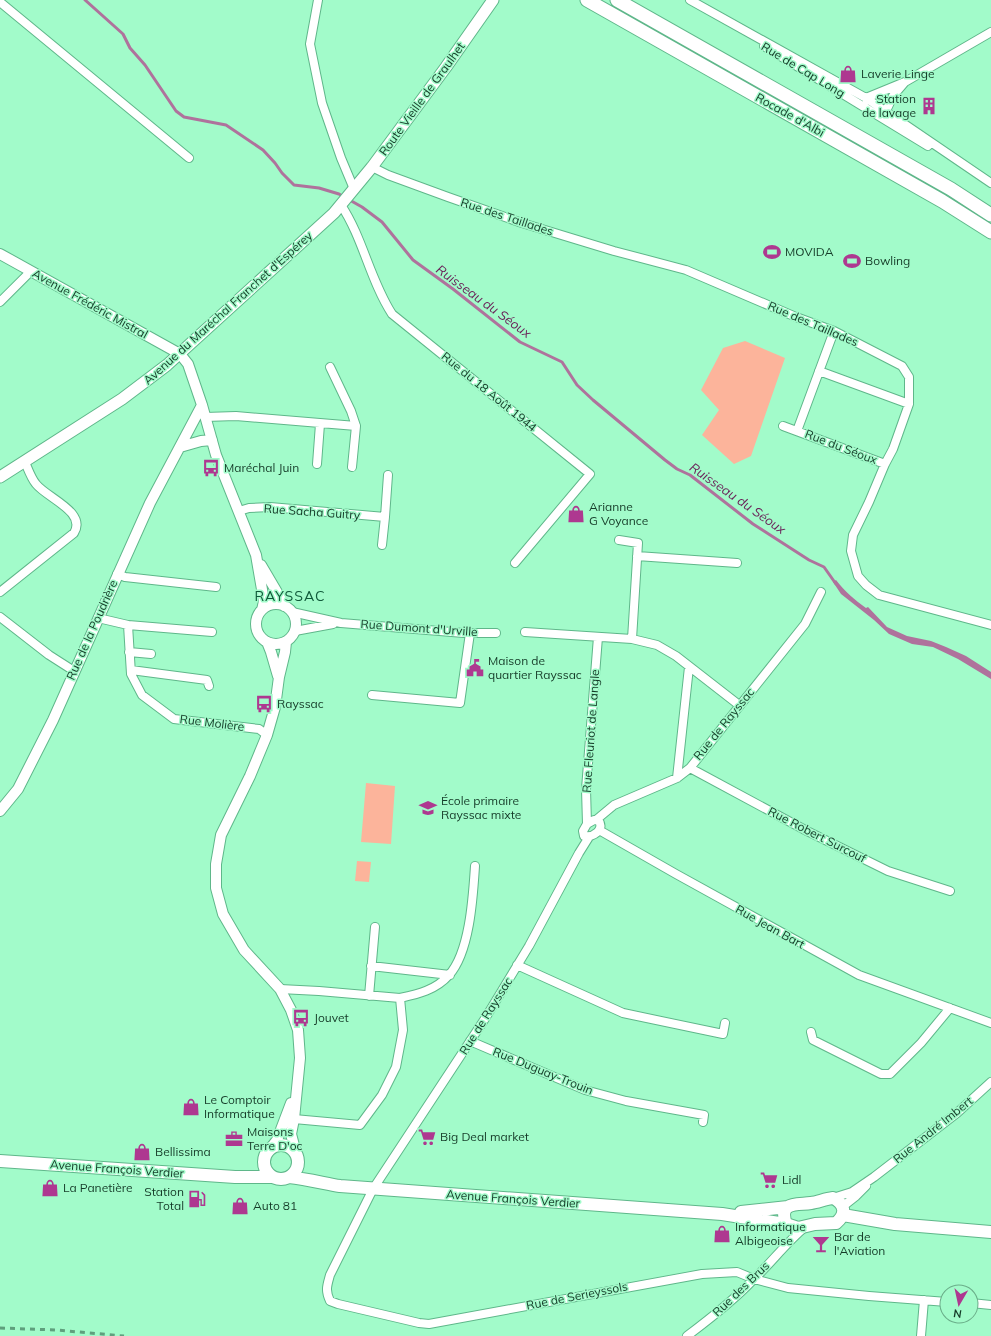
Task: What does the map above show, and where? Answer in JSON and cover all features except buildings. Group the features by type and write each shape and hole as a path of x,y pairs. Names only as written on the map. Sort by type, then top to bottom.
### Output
{"highway":[{"name":"Rocade d'Albi","path":"587,0 942,200 991,232"},
{"name":"Rocade d'Albi","path":"617,0 952,189 991,215"}],"main road":[{"name":"Route Vieille de Graulhet","path":"347,197 446,67 493,0"},
{"name":"Avenue du Maréchal Franchet d'Espérey","path":"0,477 122,399 167,365 347,197"},
{"path":"298,1166 289,1177 278,1179 268,1173 264,1162 267,1152 270,1149 281,1145 287,1146 296,1153 298,1157 298,1166 305,1179"},
{"name":"Avenue François Verdier","path":"0,1160 235,1177 273,1177"},
{"path":"235,1177 264,1162"},
{"name":"Avenue François Verdier","path":"289,1177 340,1186 373,1189 722,1214 789,1225 798,1228 815,1224 830,1224 841,1215"},
{"name":"Avenue François Verdier","path":"722,1214 788,1207 795,1203 810,1203 833,1198"},
{"path":"833,1198 839,1201 841,1215 858,1227 895,1224 991,1232"},
{"path":"788,1207 784,1212 784,1216 789,1225"}],"street":[{"path":"318,0 310,44 322,103 341,158 347,197"},
{"name":"Rue de Cap Long","path":"689,0 898,128 979,175"},
{"name":"Rue de Cap Long","path":"689,0 866,98 991,183"},
{"path":"0,2 189,158"},
{"path":"870,107 866,98 905,82 991,32"},
{"path":"819,80 834,85 870,107 898,128"},
{"path":"870,107 886,111 893,96 905,82"},
{"name":"Rue des Taillades","path":"372,166 388,175 522,223 614,251 686,270 796,318 834,331 902,366 909,376 909,404 893,449 853,535 851,550 858,576 873,592 887,598 991,625"},
{"name":"Rue du 18 Août 1944","path":"347,197 358,238 384,303 392,314 590,474 515,563"},
{"name":"Avenue Frédéric Mistral","path":"0,254 180,354"},
{"path":"0,302 31,271"},
{"name":"Rue du Séoux","path":"797,431 834,331"},
{"path":"180,354 188,364 202,405 216,455 257,558 284,606"},
{"path":"330,367 351,411 356,426 352,467"},
{"path":"819,371 909,404"},
{"name":"Rue de la Poudrière","path":"0,811 18,789 53,720 150,502 202,405"},
{"path":"205,417 236,416 356,426"},
{"path":"317,464 320,424"},
{"name":"Rue du Séoux","path":"783,426 885,464"},
{"path":"180,447 201,441 212,440"},
{"path":"0,592 74,533 77,528 76,519 70,512 36,484 24,462"},
{"path":"382,545 388,475"},
{"name":"Rue Sacha Guitry","path":"239,511 249,508 270,507 385,517"},
{"path":"619,540 638,543 632,639"},
{"path":"637,556 737,563"},
{"path":"257,558 264,601 262,610 256,621 258,633 267,642 273,644 286,642 295,631 296,621 292,612 284,606 272,604 262,610"},
{"path":"117,574 132,578 216,587"},
{"name":"Rue de Rayssac","path":"596,820 614,805 677,778 690,768 805,624 821,592"},
{"name":"Rue Dumont d'Urville","path":"292,612 342,623 470,633 496,633"},
{"path":"0,617 49,655 74,671"},
{"path":"98,618 128,625 212,632"},
{"name":"Rue Dumont d'Urville","path":"295,631 322,625 342,623"},
{"name":"Rue Molière","path":"128,625 131,674 142,695 174,719 235,726 258,730 268,735"},
{"path":"525,632 632,639 657,645 690,666 739,705"},
{"path":"372,695 460,703 470,633"},
{"name":"Rue Fleuriot de Langle","path":"587,824 586,788 598,637"},
{"path":"267,642 272,652 279,677"},
{"path":"286,642 275,706 268,735 221,835 216,864 216,888 223,914 244,950 280,989 291,1010 298,1030 300,1058 294,1120 291,1134 296,1153"},
{"path":"129,652 151,654"},
{"path":"677,778 690,666"},
{"path":"131,670 207,680 209,686"},
{"name":"Rue Robert Surcouf","path":"690,768 807,831 888,871 950,891"},
{"path":"596,820 601,826 594,836 589,837 584,836 583,831 587,824 596,820"},
{"name":"Rue Jean Bart","path":"599,830 682,878 859,976 991,1023"},
{"name":"Rue de Rayssac","path":"373,1189 470,1041 517,965 589,837"},
{"path":"280,989 400,998 428,991 450,975 457,963 464,945 472,906 475,866"},
{"path":"368,996 375,927"},
{"path":"517,965 623,1013 723,1034 725,1023"},
{"path":"371,966 450,975"},
{"path":"294,1120 360,1125 382,1095 396,1068 403,1030 400,998"},
{"path":"811,1032 813,1040 881,1074 890,1074 921,1043 950,1008"},
{"name":"Rue Duguay-Trouin","path":"470,1041 585,1090 626,1101 704,1115 702,1122"},
{"name":"Rue André Imbert","path":"833,1198 852,1192 874,1177 957,1113 990,1085"},
{"path":"270,1149 277,1140 291,1102 296,1095"},
{"name":"Rue André Imbert","path":"841,1215 874,1177"},
{"name":"Rue de Serieyssols","path":"373,1189 330,1275 326,1287 326,1293 330,1301 338,1304 419,1324 445,1321 702,1274 737,1272 754,1280 788,1288 939,1301"},
{"path":"789,1225 790,1239"},
{"name":"Rue des Brus","path":"688,1336 722,1310 754,1280 790,1239 805,1227"},
{"path":"921,1336 924,1300"},
{"path":"979,1304 991,1305"}],"shaded area":[{"path":"745,341 785,358 751,456 734,464 702,435 719,410 701,390 723,348"},
{"path":"836,580 854,599 866,608 868,607 887,627 907,636 931,641 966,656 991,672 991,679 958,659 933,647 912,644 889,634 841,594 833,582"},
{"path":"366,783 395,786 391,844 361,842"},
{"path":"357,861 371,862 369,882 355,881"}],"waterway":[{"name":"Ruisseau du Séoux","path":"85,0 123,34 130,48 145,65 176,111 184,117 226,125 263,150 294,185 319,188 339,194 362,207 382,222 413,260 453,289 520,342 562,362 577,385 665,460 677,469 690,475 753,524 809,560 824,567 836,584"}],"railway":[{"path":"0,1328 56,1330 124,1336"}],"place":[{"name":"Laverie Linge","path":"848,74"},
{"name":"Station de lavage","path":"929,106"},
{"name":"MOVIDA","path":"772,252"},
{"name":"Bowling","path":"852,261"},
{"name":"Maréchal Juin","path":"211,468"},
{"name":"Arianne G Voyance","path":"576,514"},
{"name":"Maison de quartier Rayssac","path":"475,668"},
{"name":"Rayssac","path":"264,704"},
{"name":"École primaire Rayssac mixte","path":"428,808"},
{"name":"Jouvet","path":"301,1018"},
{"name":"Le Comptoir Informatique","path":"191,1107"},
{"name":"Big Deal market","path":"427,1137"},
{"name":"Maisons Terre D'oc","path":"234,1139"},
{"name":"Bellissima","path":"142,1152"},
{"name":"Lidl","path":"769,1180"},
{"name":"La Panetière","path":"50,1188"},
{"name":"Station Total","path":"197,1199"},
{"name":"Auto 81","path":"240,1206"},
{"name":"Informatique Albigeoise","path":"722,1234"},
{"name":"Bar de l'Aviation","path":"821,1244"}],"district":[{"name":"RAYSSAC","path":"290,596"}]}
